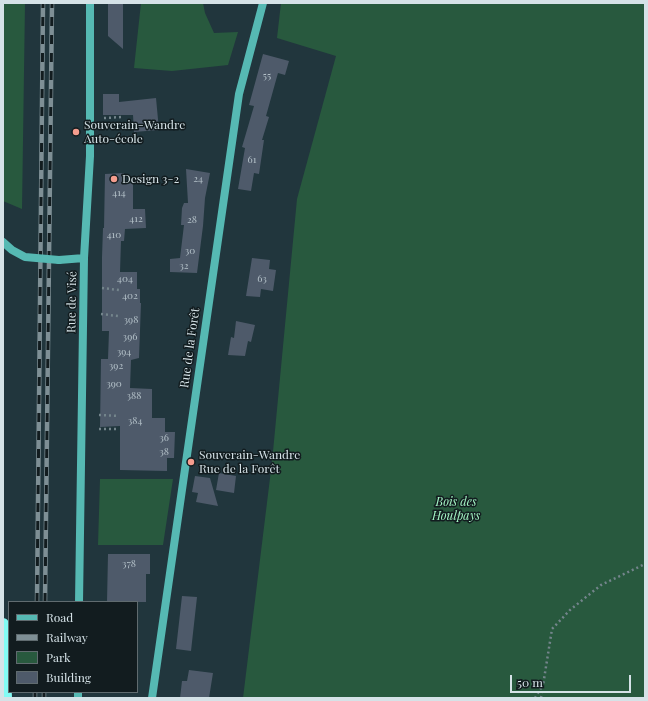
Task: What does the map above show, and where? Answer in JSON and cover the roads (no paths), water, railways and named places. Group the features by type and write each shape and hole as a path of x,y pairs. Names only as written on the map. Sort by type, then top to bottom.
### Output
{"highway":[{"path":"3,624 6,698"}],"main road":[{"name":"Rue de Visé","path":"79,601 84,258 90,156 90,3"},
{"name":"Rue de la Forêt","path":"152,698 239,94 263,3"},
{"path":"3,242 25,258 59,260 84,258"}],"railway":[{"path":"37,601 43,3"},
{"path":"45,601 52,3"},
{"path":"35,693 35,698"},
{"path":"44,693 44,698"}],"place":[{"name":"Souverain-Wandre Auto-école","path":"76,132"},
{"name":"Design 3-2","path":"114,179"},
{"name":"Souverain-Wandre Rue de la Forêt","path":"191,462"}],"park label":[{"name":"Bois des Houlpays","path":"456,509"}]}
